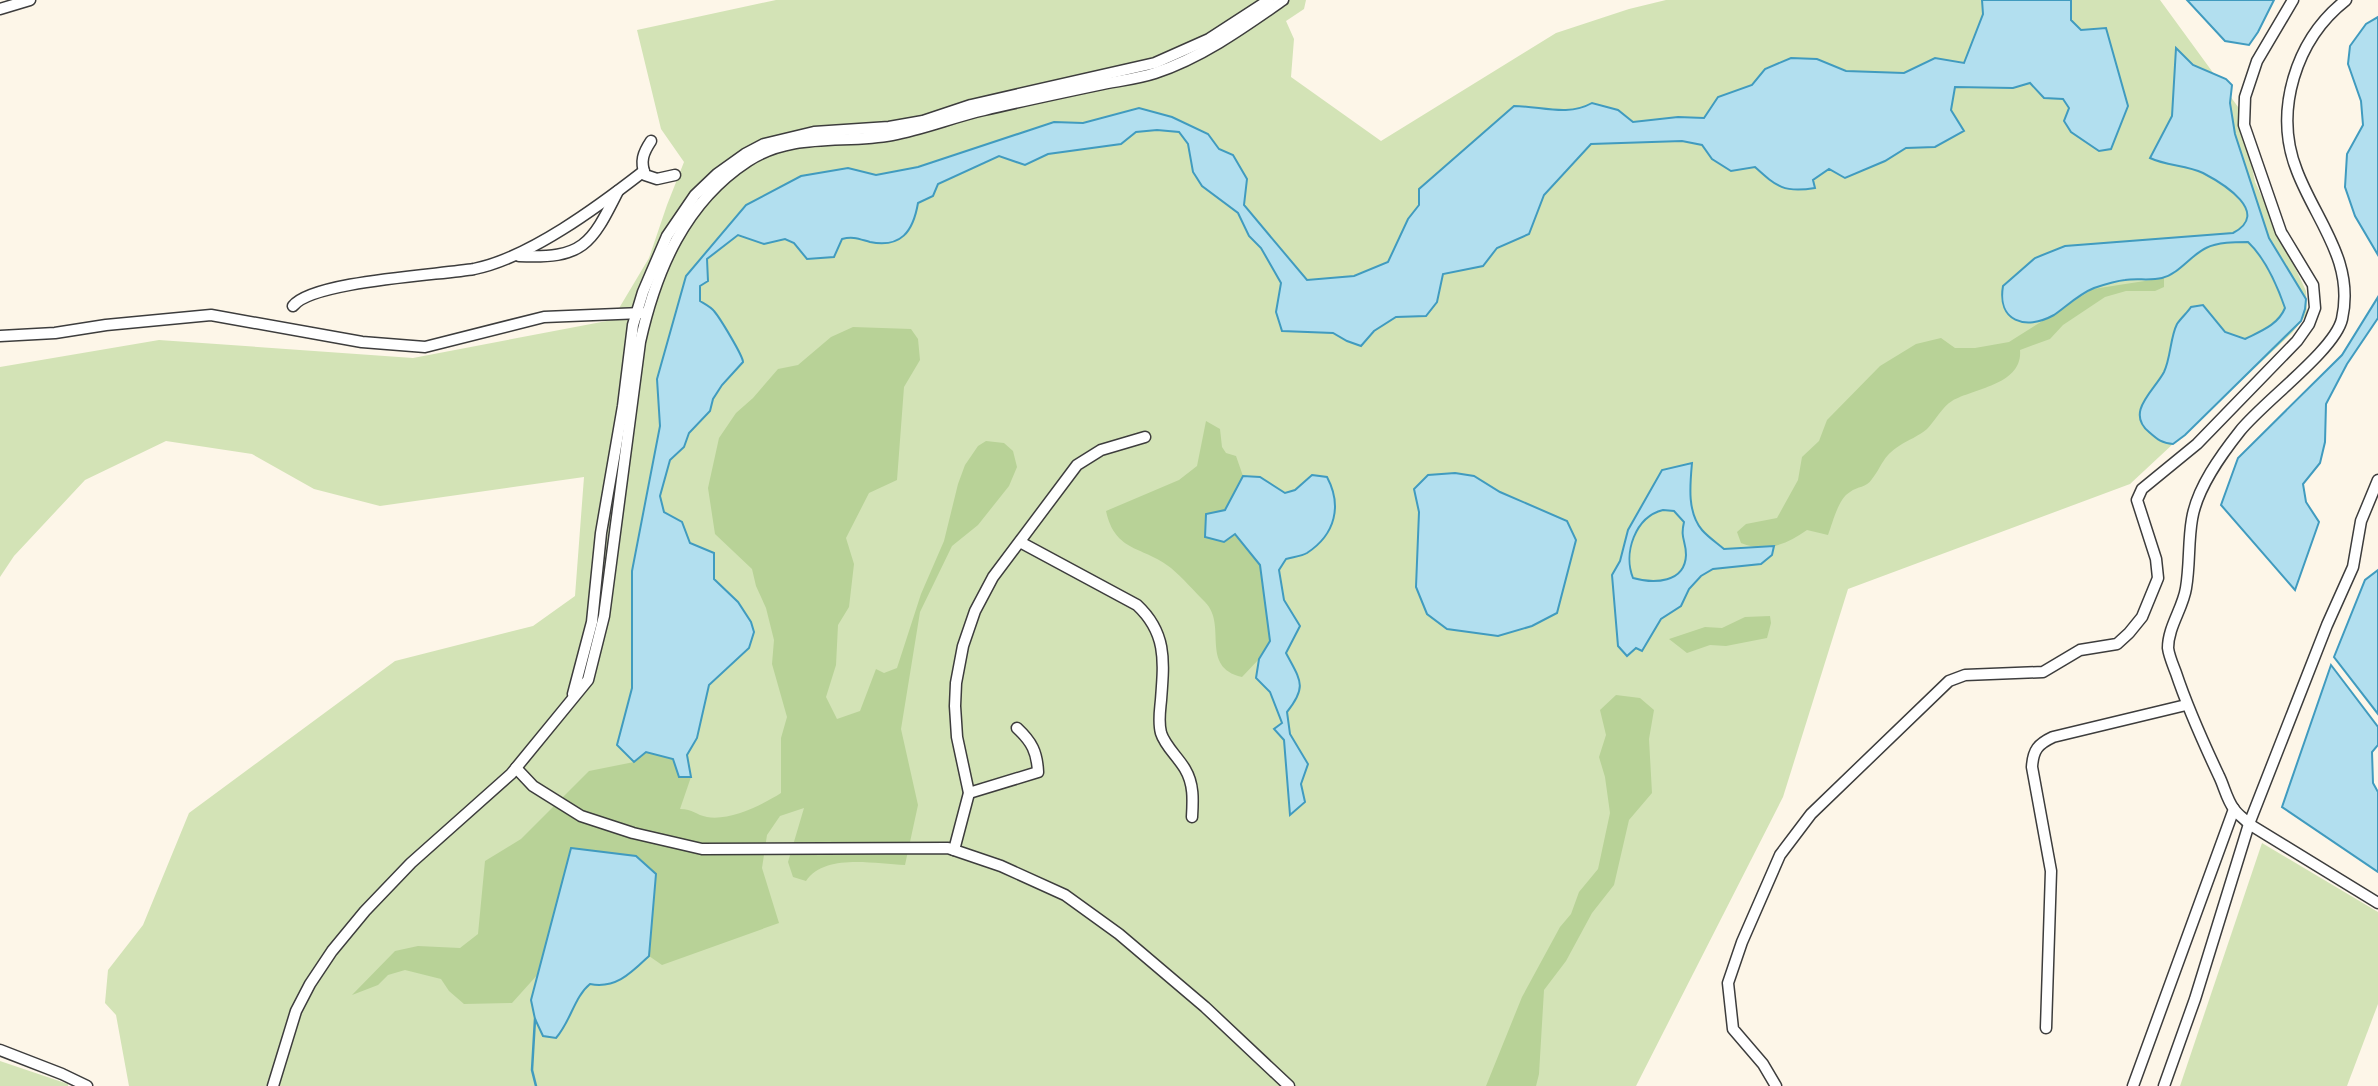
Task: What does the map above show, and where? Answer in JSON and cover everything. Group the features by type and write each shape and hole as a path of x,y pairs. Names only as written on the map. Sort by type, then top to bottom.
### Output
{"street":[{"path":"0,9 30,0"},
{"path":"273,1086 296,1011 332,951 365,911 411,863 516,768 587,680 604,616 640,342 643,292 667,236 687,205 717,174 764,144 814,132 889,127 923,121 971,105 1155,63 1209,39 1269,0"},
{"path":"641,314 688,216 701,200 750,159 802,141 887,136 923,130 977,111 1154,73 1199,54 1283,0"},
{"path":"1776,1086 1763,1064 1734,1029 1728,983 1780,855 1811,814 1949,681 1965,674 2043,673 2080,650 2117,644 2129,633 2143,617 2158,578 2156,559 2137,500 2142,489 2197,444 2297,341 2309,324 2315,308 2313,285 2281,232 2244,125 2245,97 2257,61 2293,0"},
{"path":"2346,0 2317,27 2303,50 2288,105 2291,151 2297,172 2324,223 2343,275 2345,300 2341,322 2334,338 2262,406 2239,432 2198,497 2192,517 2186,589 2169,637 2168,650 2186,705 2234,809 2249,824 2378,903"},
{"path":"651,141 643,154 645,175 657,179 676,175"},
{"path":"293,306 299,299 348,285 475,268 515,256 644,172"},
{"path":"515,256 542,257 569,252 588,243 600,227 618,191"},
{"path":"0,336 55,333 106,325 211,315 362,342 425,347 544,317 641,314"},
{"path":"954,850 969,793 957,737 955,706 963,646 975,611 993,577 1077,464 1101,450 1145,436"},
{"path":"2164,1086 2195,999 2249,824 2326,625 2353,567 2361,521 2378,480"},
{"path":"1020,542 1137,605 1148,616 1158,633 1163,654 1161,734 1185,770 1193,791 1192,817"},
{"path":"2046,1028 2052,871 2032,767 2033,754 2040,743 2053,737 2186,705"},
{"path":"969,793 1038,772 1037,754 1031,741 1017,728"},
{"path":"516,768 533,786 581,816 633,833 702,849 948,848 1001,866 1065,895 1119,934 1205,1007 1289,1086"},
{"path":"2133,1086 2234,809"},
{"path":"0,1050 87,1086"}],"green space":[{"path":"776,0 1306,0 1304,9 1286,21 1294,39 1291,77 1381,141 1556,33 1666,0 2160,0 2241,111 2255,182 2306,291 2307,314 2292,333 2130,484 1848,589 1783,797 1636,1086 129,1086 116,1015 105,1003 108,970 143,925 189,813 395,661 533,626 575,596 584,477 380,506 314,489 252,454 166,441 85,480 14,556 0,577 0,367 159,340 413,358 612,320 649,258 684,162 661,129 637,30"},
{"path":"2164,278 2164,287 2155,291 2126,291 2105,297 2063,325 2050,339 2020,350 2019,362 2006,378 1948,404 1927,429 1889,454 1870,482 1846,495 1836,511 1828,535 1807,530 1775,546 1758,547 1741,543 1737,532 1746,524 1777,518 1798,480 1802,457 1819,441 1827,420 1880,366 1916,344 1941,338 1955,348 1975,348 2009,342 2093,289"},
{"path":"853,327 911,329 918,339 920,360 904,387 897,480 869,493 846,538 854,564 849,607 838,625 836,665 826,697 837,719 860,711 876,669 884,673 897,668 921,594 944,541 958,484 965,465 978,446 986,441 1004,443 1013,451 1017,467 1009,486 978,525 952,546 920,612 901,729 918,805 905,865 838,863 814,872 806,881 793,877 788,862 804,808 780,816 767,835 762,868 779,923 662,965 649,956 655,874 571,848 539,973 512,1003 464,1004 449,991 441,979 405,970 388,975 378,985 352,995 395,951 418,946 460,948 478,934 485,861 521,839 589,771 634,762 646,752 673,759 679,777 691,777 680,809 707,817 736,814 781,793 781,738 787,717 772,664 774,640 752,569 715,534 708,488 719,438 736,413 778,369 798,365 831,337"},
{"path":"1206,421 1220,429 1222,447 1226,453 1236,456 1243,476 1225,510 1234,533 1260,565 1270,641 1259,659 1242,677 1229,672 1221,664 1217,655 1214,622 1205,602 1171,568 1123,542 1110,525 1106,511 1179,480 1197,466"},
{"path":"1770,616 1767,638 1726,646 1710,645 1687,653 1669,639 1705,627 1722,628 1745,617"},
{"path":"1616,695 1640,698 1654,710 1649,739 1652,793 1629,820 1614,885 1592,913 1566,961 1544,990 1536,1086 1486,1086 1522,997 1560,927 1571,914 1579,892 1598,869 1610,813 1599,757 1606,735 1600,710"},
{"path":"2262,843 2378,912 2378,1004 2347,1086 2180,1086"},
{"path":"0,1061 68,1084 68,1086 0,1086"}],"water":[{"path":"1982,0 2071,0 2071,20 2081,30 2106,28 2128,106 2111,149 2099,151 2071,132 2064,121 2069,108 2063,99 2044,98 2030,83 2013,88 1955,87 1951,110 1964,131 1935,147 1906,148 1885,161 1845,178 1829,169 1813,180 1815,188 1796,190 1782,187 1755,167 1731,171 1712,159 1702,145 1682,141 1591,144 1544,195 1529,234 1497,248 1483,266 1443,274 1437,302 1426,316 1396,317 1374,331 1361,346 1333,333 1282,331 1276,312 1281,283 1261,248 1249,236 1238,213 1202,186 1193,172 1188,144 1179,132 1136,132 1121,144 1048,154 1025,165 999,156 938,184 933,196 918,203 913,222 904,236 890,243 842,239 834,257 807,259 794,243 785,239 764,244 738,235 707,259 708,281 700,286 700,301 717,315 743,362 722,385 713,399 710,411 689,433 684,447 670,460 660,496 664,512 682,522 690,543 714,553 714,579 738,602 754,632 749,648 709,685 697,738 687,755 691,777 679,777 673,759 646,752 634,762 617,745 632,688 632,571 660,426 657,379 686,276 746,205 801,176 848,168 876,175 918,167 1054,122 1083,123 1139,108 1172,117 1208,134 1219,149 1233,155 1247,179 1244,205 1307,280 1354,276 1388,262 1408,219 1419,205 1419,189 1514,106 1563,110 1592,103 1618,110 1633,122 1678,117 1704,118 1718,97 1752,85 1765,69 1791,58 1817,59 1846,71 1904,73 1935,58 1964,63 1983,14"},
{"path":"2187,0 2274,0 2249,45 2225,41"},
{"path":"2378,17 2378,255 2355,216 2345,187 2347,154 2363,125 2361,101 2348,64 2350,46 2366,24"},
{"path":"2176,48 2193,65 2226,79 2232,85 2230,103 2235,134 2269,238 2306,299 2301,321 2173,444 2155,437 2142,424 2140,417 2144,402 2164,372 2175,329 2180,320 2191,307 2203,305 2225,332 2245,339 2273,323 2285,308 2266,264 2248,242 2211,246 2200,251 2174,273 2162,278 2134,279 2094,288 2043,320 2015,320 2004,308 2002,298 2003,286 2035,258 2065,246 2233,233 2243,225 2247,217 2246,208 2222,184 2197,170 2150,158 2172,116"},
{"path":"2378,297 2378,318 2347,364 2326,404 2325,442 2320,463 2303,484 2306,502 2319,522 2295,590 2221,505 2238,458 2342,355"},
{"path":"1692,463 1691,498 1694,515 1702,530 1724,549 1774,546 1772,555 1761,564 1713,569 1701,576 1689,589 1681,606 1661,619 1642,651 1636,648 1627,656 1618,646 1612,575 1620,561 1628,530 1662,470","holes":["1663,510 1674,511 1684,522 1686,555 1680,571 1659,581 1633,578 1630,568 1631,547 1639,528 1653,514"]},
{"path":"1455,473 1474,476 1500,492 1567,521 1576,540 1557,613 1532,626 1498,636 1447,629 1427,614 1416,587 1419,512 1414,489 1428,475"},
{"path":"1312,475 1327,477 1334,498 1334,518 1317,545 1305,554 1286,559 1279,570 1284,600 1300,626 1286,653 1300,683 1298,696 1287,712 1290,734 1308,764 1301,784 1305,802 1290,815 1284,740 1274,729 1282,723 1270,692 1256,678 1259,659 1270,641 1260,565 1235,534 1224,542 1205,537 1206,514 1225,510 1243,476 1260,477 1285,493 1295,490"},
{"path":"2378,570 2378,714 2334,657 2365,580"},
{"path":"2331,665 2378,727 2378,745 2372,752 2373,783 2378,792 2378,872 2282,807"},
{"path":"571,848 636,856 656,874 649,956 629,974 615,982 590,984 556,1038 543,1036 535,1019 531,1000"}],"waterway":[{"path":"535,1019 532,1070 536,1086"}]}
